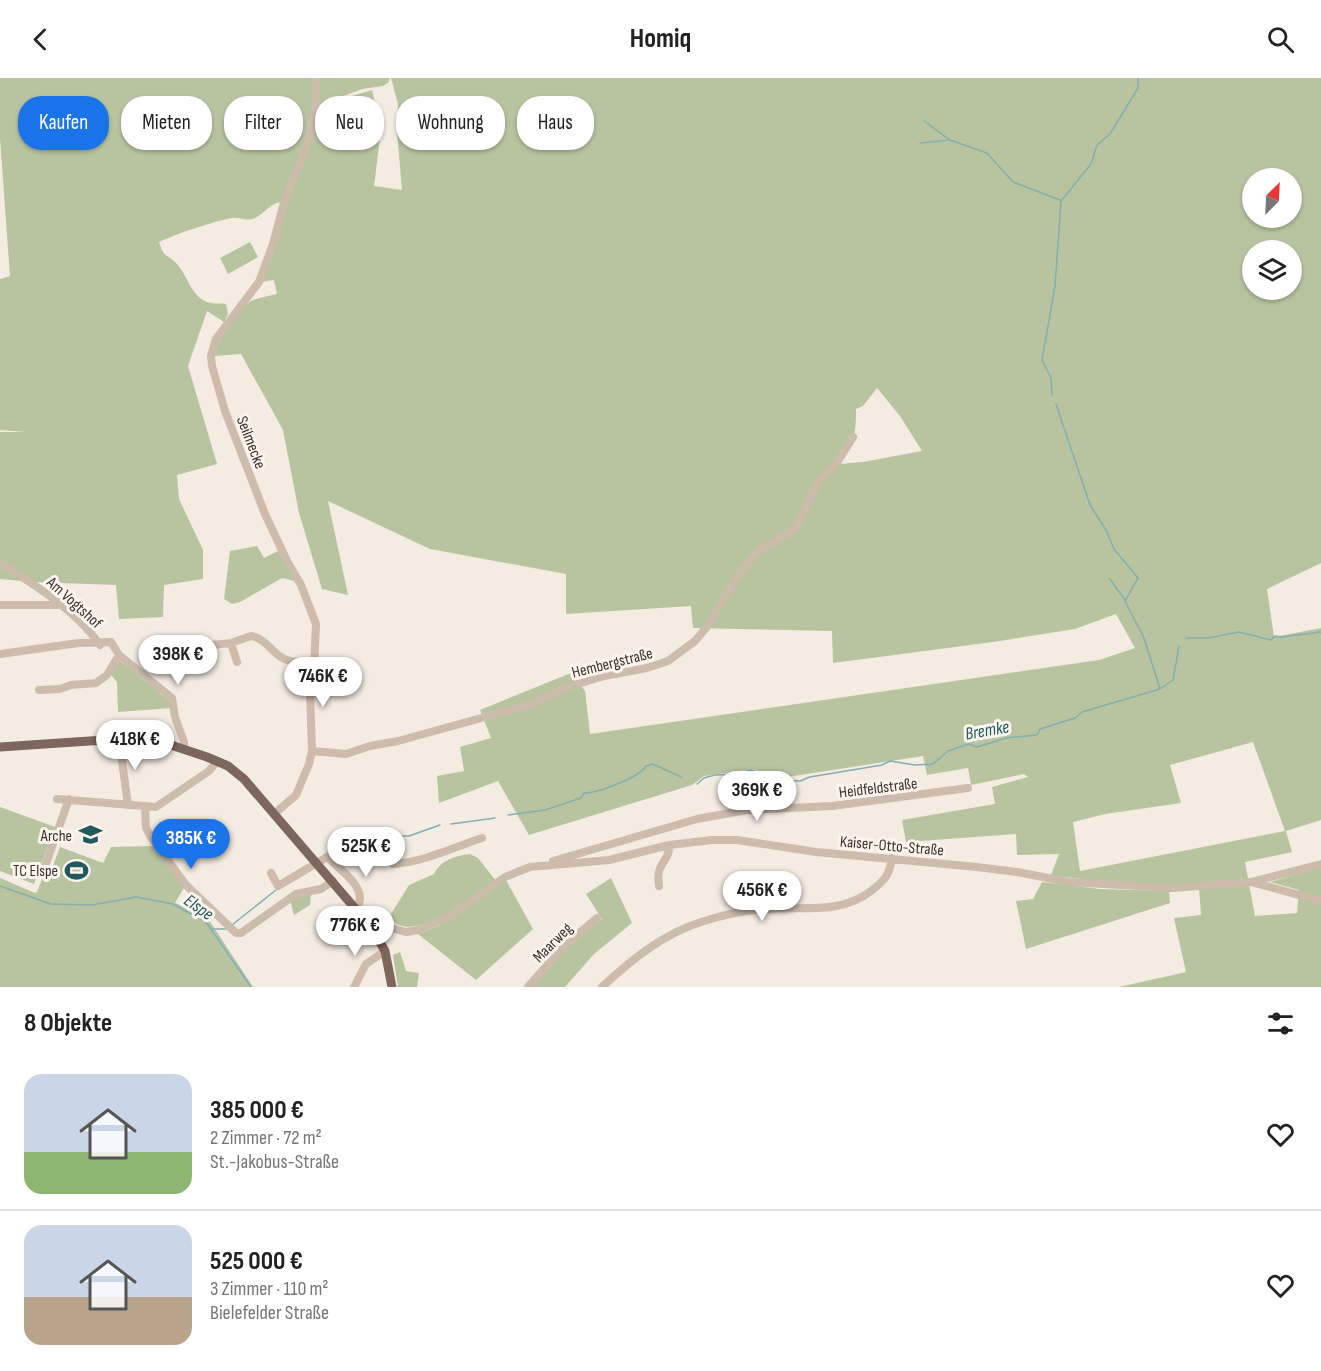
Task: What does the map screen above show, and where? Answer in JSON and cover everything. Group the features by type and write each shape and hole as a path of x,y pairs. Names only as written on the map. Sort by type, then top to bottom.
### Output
{"main road":[{"path":"0,747 119,739 148,740 184,749 234,770 371,927 385,951 392,987"}],"street":[{"name":"Seilmecke","path":"274,814 296,795 309,765 312,751 310,690 315,660 316,624 301,585 265,514 225,411 211,356 216,339 259,282 273,244 283,206 306,147 315,111 317,78"},
{"name":"Hembergstraße","path":"312,751 346,754 370,746 398,741 529,705 568,687 604,676 647,668 668,661 695,641 706,628 747,563 756,553 796,528 819,480 836,464 852,437"},
{"name":"Am Vogtshof","path":"0,563 33,583 92,633 98,642 111,642 117,651 172,698 184,749"},
{"path":"1,605 60,605"},
{"path":"163,650 231,643 247,637 256,638 269,645 283,659 292,662 315,660"},
{"path":"0,654 62,644 98,642"},
{"path":"231,643 237,662"},
{"path":"39,690 96,683 107,675 117,651"},
{"path":"119,739 128,805"},
{"path":"57,799 145,807 159,805 209,771 217,761"},
{"name":"Heidfeldstraße","path":"546,864 600,846 697,819 747,810 832,806 968,788"},
{"path":"42,875 69,799"},
{"path":"145,807 147,830 180,877 215,915 238,934 293,896 321,889 333,881"},
{"path":"271,873 278,886 327,857 369,837 393,864 410,863 482,838"},
{"name":"Kaiser-Otto-Straße","path":"371,927 383,926 406,932 418,930 450,916 508,875 530,867 609,860 669,845 712,840 737,840 816,852 1017,872 1095,885 1173,888 1251,882 1321,864"},
{"path":"659,886 658,871 669,855 669,845"},
{"path":"327,857 360,892 361,901 356,908"},
{"path":"602,987 647,949 703,921 763,909 824,908 848,904 880,884 890,872 892,858"},
{"name":"Kaiser-Otto-Straße","path":"1251,882 1321,901"},
{"name":"Maarweg","path":"528,987 565,945 597,918"},
{"path":"354,987 366,964 385,951"}],"green space":[{"path":"0,78 315,78 315,150 378,150 374,186 402,190 399,150 505,150 505,96 396,97 391,78 1321,78 1321,563 1267,589 1274,637 1321,628 1321,820 1286,831 1292,852 1245,862 1255,916 1297,913 1299,890 1270,882 1321,867 1321,987 1119,987 1186,972 1174,918 1201,915 1199,888 1169,892 1170,903 1026,949 1016,901 1033,899 1042,882 1100,889 1169,891 1051,875 1059,854 1017,855 1016,834 906,842 902,820 995,804 992,787 1028,777 1024,774 971,785 968,768 927,775 923,756 781,778 753,769 704,776 692,785 529,835 498,781 439,803 437,776 464,771 460,747 491,738 480,710 571,673 585,691 590,734 1099,660 1135,648 1116,614 1075,629 833,663 832,631 693,628 691,606 566,614 566,574 430,549 328,501 348,595 322,589 299,513 283,430 241,354 215,356 219,342 241,309 253,300 277,294 274,280 260,282 283,202 275,204 252,219 223,220 159,242 165,254 181,269 195,293 205,301 226,304 228,314 224,322 207,311 188,366 217,464 177,475 179,499 203,550 203,579 164,585 163,617 119,619 116,585 0,579 0,432 26,432 0,430 0,279 10,276 0,138","holes":["877,388 900,416 922,451 839,464 853,439 856,409 863,406","1253,742 1285,831 1080,871 1073,822 1105,814 1181,803 1170,765"]},
{"path":"318,78 390,78 383,86 362,89 343,96 317,96"},
{"path":"372,90 373,96 352,96"},
{"path":"250,242 258,257 228,274 220,258"},
{"path":"257,546 264,558 278,551 295,581 282,578 240,602 232,604 224,599 230,551"},
{"path":"119,660 171,702 172,708 118,712 117,682 111,675"},
{"path":"0,807 55,827 34,884 0,871"},
{"path":"154,846 185,886 175,903 200,912 209,920 253,987 0,987 0,878 35,893 44,874 49,876 60,847 103,863 111,847"},
{"path":"470,854 478,858 496,881 458,908 432,922 406,927 394,921 391,914 409,885 434,874 440,865 449,860"},
{"path":"611,878 632,923 594,954 565,987 531,987 566,948 602,919 586,894"},
{"path":"506,880 533,929 476,980 418,934 438,926"},
{"path":"311,893 310,905 294,915 290,899"},
{"path":"400,952 406,971 419,973 417,987 398,987 393,955"}],"waterway":[{"path":"1052,395 1051,378 1042,360 1055,286 1061,201 1091,164 1097,145 1110,134 1138,88 1138,78"},
{"path":"924,121 950,140 987,153 1013,182 1060,200"},
{"path":"920,143 949,140"},
{"path":"1056,404 1090,505 1106,530 1114,549 1138,578 1125,601 1144,638 1160,689"},
{"path":"1110,579 1125,600"},
{"name":"Bremke","path":"1186,638 1208,638 1239,632 1271,640 1275,636 1321,632"},
{"name":"Bremke","path":"697,784 704,778 715,775 751,770 784,780 800,781 810,777 882,765 890,761 915,765 933,764 948,751 969,744 977,747 1006,738 1037,735 1040,729 1075,718 1082,712 1160,689 1173,680 1179,646"},
{"name":"Bremke","path":"508,815 545,810 581,798 584,793 617,784 653,764 681,777"},
{"name":"Bremke","path":"451,824 495,818"},
{"name":"Bremke","path":"389,836 409,836 440,825"},
{"name":"Elspe","path":"0,886 51,904 92,905 136,897 173,904 206,922 251,987"},
{"name":"Bremke","path":"232,925 276,890"},
{"name":"Bremke","path":"213,929 226,929"}],"place":[{"name":"Arche","path":"90,835"},
{"name":"TC Elspe","path":"76,870"}]}
